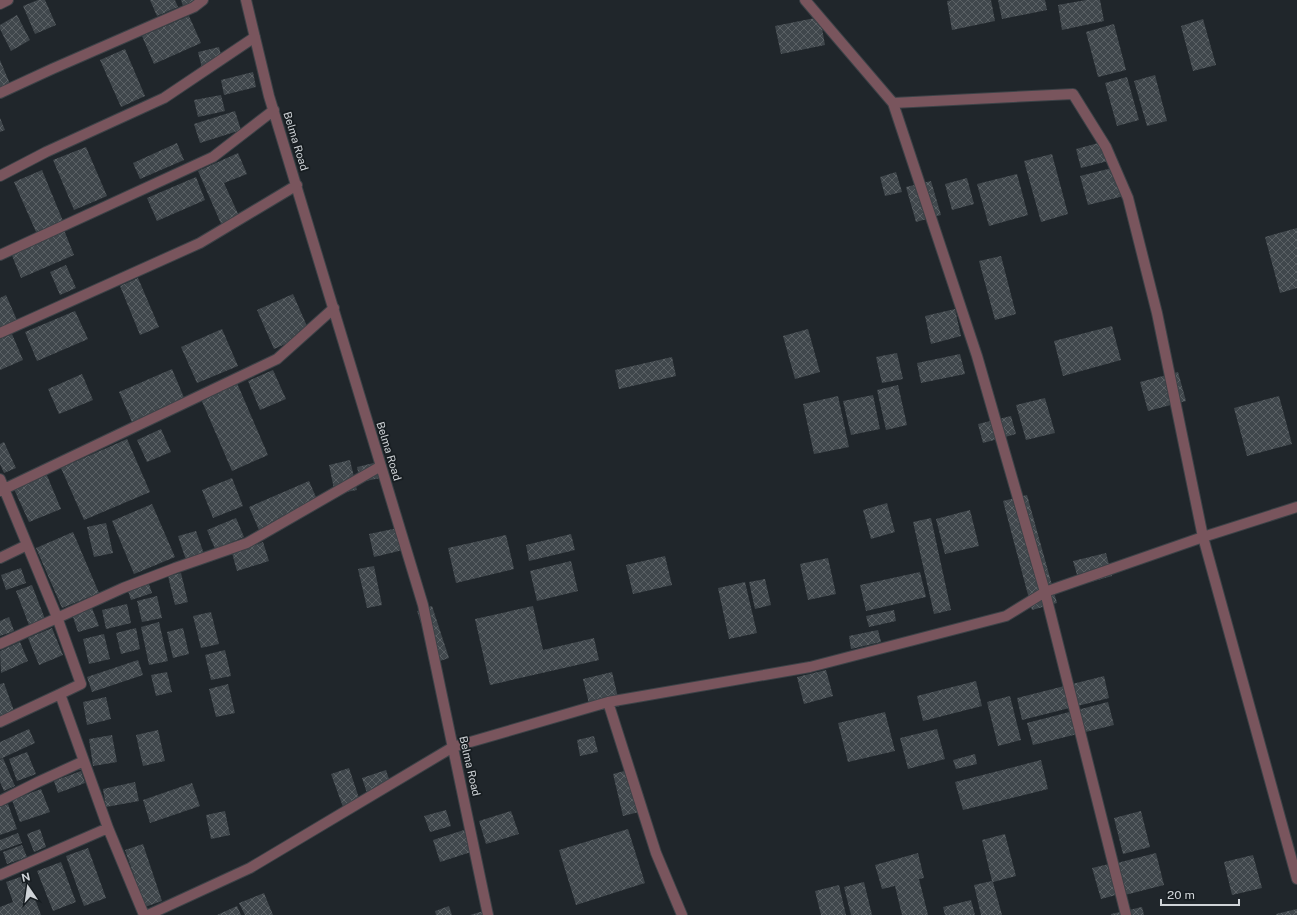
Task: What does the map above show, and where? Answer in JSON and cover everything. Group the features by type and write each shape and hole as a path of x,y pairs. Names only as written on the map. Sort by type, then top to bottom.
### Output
{"street":[{"path":"0,4 8,0"},
{"path":"0,93 194,7 203,0"},
{"name":"Belma Road","path":"246,0 274,110 423,605 488,915"},
{"path":"805,0 893,103 977,356 1045,592 1126,915"},
{"path":"0,176 46,152 164,98 255,37"},
{"path":"893,103 1073,94 1106,147 1128,198 1157,313 1203,537 1297,879"},
{"path":"0,255 213,157 274,110"},
{"path":"0,332 200,243 297,185"},
{"path":"2,490 277,359 334,308"},
{"path":"0,644 57,617 160,574 247,543 381,466"},
{"path":"0,479 2,490 57,617 81,684 0,722"},
{"path":"148,915 250,868 453,747 608,702 810,667 1006,616 1045,592 1203,537 1297,507"},
{"path":"0,558 27,545"},
{"path":"60,694 108,828 144,915"},
{"path":"608,702 656,853 682,915"},
{"path":"0,801 84,761"},
{"path":"0,875 108,828"}],"building":[{"path":"38,0 45,0 56,25 35,34 23,6"},
{"path":"150,0 175,0 178,7 157,16"},
{"path":"181,0 199,0 183,6"},
{"path":"991,0 995,21 952,30 947,1"},
{"path":"998,0 1045,0 1047,10 1002,19"},
{"path":"1086,0 1100,0 1104,21 1062,30 1058,5"},
{"path":"17,15 30,40 11,51 0,29 0,25"},
{"path":"189,16 201,43 154,64 142,36"},
{"path":"820,17 825,45 781,54 775,26"},
{"path":"1203,19 1216,65 1193,71 1181,26"},
{"path":"1114,24 1126,70 1098,77 1086,32"},
{"path":"219,47 223,63 202,68 198,52"},
{"path":"125,49 145,96 121,107 100,60"},
{"path":"0,60 10,84 0,88"},
{"path":"253,72 256,87 224,95 221,80"},
{"path":"1155,75 1167,121 1147,126 1134,81"},
{"path":"1127,77 1139,120 1117,126 1105,83"},
{"path":"221,95 225,111 198,117 194,100"},
{"path":"235,111 241,130 200,143 194,124"},
{"path":"0,118 5,130 0,132"},
{"path":"1106,141 1112,160 1081,168 1076,149"},
{"path":"177,143 184,160 140,179 133,163"},
{"path":"86,147 107,196 74,210 53,160"},
{"path":"238,153 247,174 224,183 240,218 222,226 198,171"},
{"path":"1052,154 1068,214 1041,222 1024,161"},
{"path":"1116,167 1124,196 1088,205 1080,176"},
{"path":"42,170 63,221 36,232 14,182"},
{"path":"896,172 902,192 885,196 880,177"},
{"path":"1017,174 1028,215 989,226 977,184"},
{"path":"196,177 205,200 157,221 147,198"},
{"path":"967,178 974,204 952,210 945,184"},
{"path":"931,181 941,215 916,222 906,187"},
{"path":"1297,228 1297,288 1280,293 1265,237"},
{"path":"64,230 74,255 21,278 11,253"},
{"path":"1001,256 1016,314 995,320 979,261"},
{"path":"66,265 76,288 60,295 50,272"},
{"path":"138,278 159,327 140,335 120,286"},
{"path":"293,294 310,333 274,349 257,310"},
{"path":"6,295 17,320 0,327 0,298"},
{"path":"955,309 961,336 931,344 925,316"},
{"path":"75,311 88,339 37,361 25,332"},
{"path":"1112,326 1121,360 1063,376 1054,341"},
{"path":"222,329 238,366 197,383 181,347"},
{"path":"808,329 820,372 795,379 783,336"},
{"path":"12,334 23,360 0,370 0,339"},
{"path":"897,353 903,379 882,383 876,357"},
{"path":"960,354 965,374 921,383 917,363"},
{"path":"672,357 676,376 619,389 615,370"},
{"path":"172,369 185,400 132,422 119,392"},
{"path":"273,370 286,399 260,410 248,381"},
{"path":"1178,372 1186,401 1148,411 1140,382"},
{"path":"82,374 93,400 59,414 48,389"},
{"path":"237,383 268,455 232,471 201,399"},
{"path":"898,385 907,425 886,430 877,390"},
{"path":"873,395 880,429 851,435 843,401"},
{"path":"838,396 849,447 814,454 803,404"},
{"path":"1279,396 1292,444 1247,456 1234,408"},
{"path":"1045,398 1055,433 1026,440 1016,405"},
{"path":"1011,416 1016,434 983,443 978,424"},
{"path":"161,429 171,452 147,462 137,440"},
{"path":"127,439 150,492 84,520 61,468"},
{"path":"4,442 16,468 4,473 0,464 0,444"},
{"path":"350,460 357,490 335,494 329,465"},
{"path":"378,462 381,478 360,482 357,467"},
{"path":"46,473 61,509 29,522 13,487"},
{"path":"232,478 243,506 213,518 202,490"},
{"path":"309,481 319,504 259,530 249,507"},
{"path":"1027,495 1057,603 1032,610 1003,501"},
{"path":"887,503 895,532 871,539 863,510"},
{"path":"152,504 175,557 134,574 112,521"},
{"path":"970,510 979,546 945,554 936,519"},
{"path":"236,518 244,537 215,549 207,530"},
{"path":"931,518 951,610 934,614 913,522"},
{"path":"106,523 113,553 94,557 87,527"},
{"path":"398,528 403,550 374,557 369,534"},
{"path":"196,531 204,554 186,560 178,536"},
{"path":"73,532 99,593 62,608 36,548"},
{"path":"571,534 575,550 529,561 526,545"},
{"path":"506,535 514,569 456,583 448,548"},
{"path":"263,542 269,561 237,571 232,553"},
{"path":"1106,553 1112,576 1080,585 1073,561"},
{"path":"665,556 672,585 633,594 626,565"},
{"path":"828,558 836,594 808,600 800,564"},
{"path":"571,561 578,591 537,601 530,571"},
{"path":"374,566 382,605 367,608 358,569"},
{"path":"21,568 26,583 6,590 1,575"},
{"path":"920,572 926,597 866,611 860,585"},
{"path":"181,573 188,602 175,605 168,576"},
{"path":"765,579 771,605 755,609 749,582"},
{"path":"148,581 152,593 131,600 127,588"},
{"path":"745,582 757,633 729,639 718,588"},
{"path":"32,585 45,619 29,625 16,591"},
{"path":"157,596 162,618 142,622 137,601"},
{"path":"127,604 131,623 106,629 102,610"},
{"path":"432,606 449,658 434,663 417,611"},
{"path":"533,606 543,650 594,638 599,660 490,685 475,619"},
{"path":"92,608 99,626 78,632 72,614"},
{"path":"894,610 896,621 869,627 866,616"},
{"path":"211,612 219,644 201,648 193,616"},
{"path":"9,617 14,631 0,636 0,621"},
{"path":"159,622 168,661 149,665 141,627"},
{"path":"52,628 63,655 39,665 28,638"},
{"path":"136,628 140,649 121,654 116,633"},
{"path":"183,628 189,654 173,658 167,632"},
{"path":"878,630 881,642 851,649 849,636"},
{"path":"104,634 110,659 89,664 83,639"},
{"path":"20,642 28,661 1,673 0,651"},
{"path":"225,650 231,676 211,680 205,655"},
{"path":"138,660 143,675 92,692 87,677"},
{"path":"826,670 833,696 804,704 797,677"},
{"path":"167,672 172,692 156,696 151,675"},
{"path":"612,672 620,706 591,712 583,679"},
{"path":"1104,676 1109,698 1022,720 1017,698"},
{"path":"976,681 982,706 923,721 917,696"},
{"path":"4,683 14,711 0,716 0,684"},
{"path":"228,684 235,713 216,717 209,689"},
{"path":"1010,696 1021,740 998,746 987,702"},
{"path":"106,697 111,719 87,725 83,702"},
{"path":"1108,702 1114,725 1033,745 1027,723"},
{"path":"885,712 895,751 848,762 838,723"},
{"path":"29,729 35,743 0,759 0,742"},
{"path":"937,729 945,759 908,769 900,738"},
{"path":"158,730 165,761 143,766 136,735"},
{"path":"112,735 117,762 93,766 89,739"},
{"path":"594,736 598,752 580,756 577,740"},
{"path":"27,752 36,774 17,781 9,759"},
{"path":"975,754 977,764 956,769 953,760"},
{"path":"3,758 15,786 4,791 0,782 0,760"},
{"path":"1041,760 1048,789 963,810 955,782"},
{"path":"349,768 360,801 343,807 331,774"},
{"path":"386,770 392,788 368,796 362,778"},
{"path":"628,770 635,796 643,794 647,810 623,816 613,774"},
{"path":"81,771 85,783 58,793 54,781"},
{"path":"135,782 139,801 106,807 103,789"},
{"path":"192,783 200,806 150,823 143,800"},
{"path":"41,789 50,812 20,822 12,800"},
{"path":"8,804 17,829 0,835 0,807"},
{"path":"446,810 451,826 430,832 424,816"},
{"path":"225,811 230,835 211,839 206,815"},
{"path":"511,811 519,834 486,844 479,821"},
{"path":"1141,811 1150,847 1123,854 1114,818"},
{"path":"40,829 46,847 34,852 27,834"},
{"path":"628,829 645,883 576,905 559,850"},
{"path":"464,830 471,852 440,862 433,840"},
{"path":"18,833 22,843 0,851 0,840"},
{"path":"1005,834 1016,876 993,882 1002,915 981,915 974,885 992,881 982,840"},
{"path":"143,844 162,901 145,907 125,850"},
{"path":"22,845 27,857 7,864 3,852"},
{"path":"88,848 106,898 84,906 66,856"},
{"path":"918,853 924,878 919,879 928,915 902,915 895,886 882,889 875,865"},
{"path":"1156,853 1164,885 1121,896 1113,864"},
{"path":"1253,855 1262,888 1232,895 1224,862"},
{"path":"61,862 76,902 53,911 37,871"},
{"path":"1109,864 1116,895 1101,899 1092,868"},
{"path":"26,875 41,915 0,915 0,907 13,902 6,882"},
{"path":"864,882 872,915 851,915 844,887"},
{"path":"839,885 846,915 821,915 815,891"},
{"path":"264,893 273,915 245,915 239,903"},
{"path":"971,900 975,915 945,915 943,907"},
{"path":"237,906 241,915 217,915"},
{"path":"449,906 452,915 436,915 435,911"},
{"path":"1142,907 1144,915 1111,915 1111,914"},
{"path":"1297,909 1297,915 1276,915 1276,914"},
{"path":"487,910 488,915 470,915"}]}
